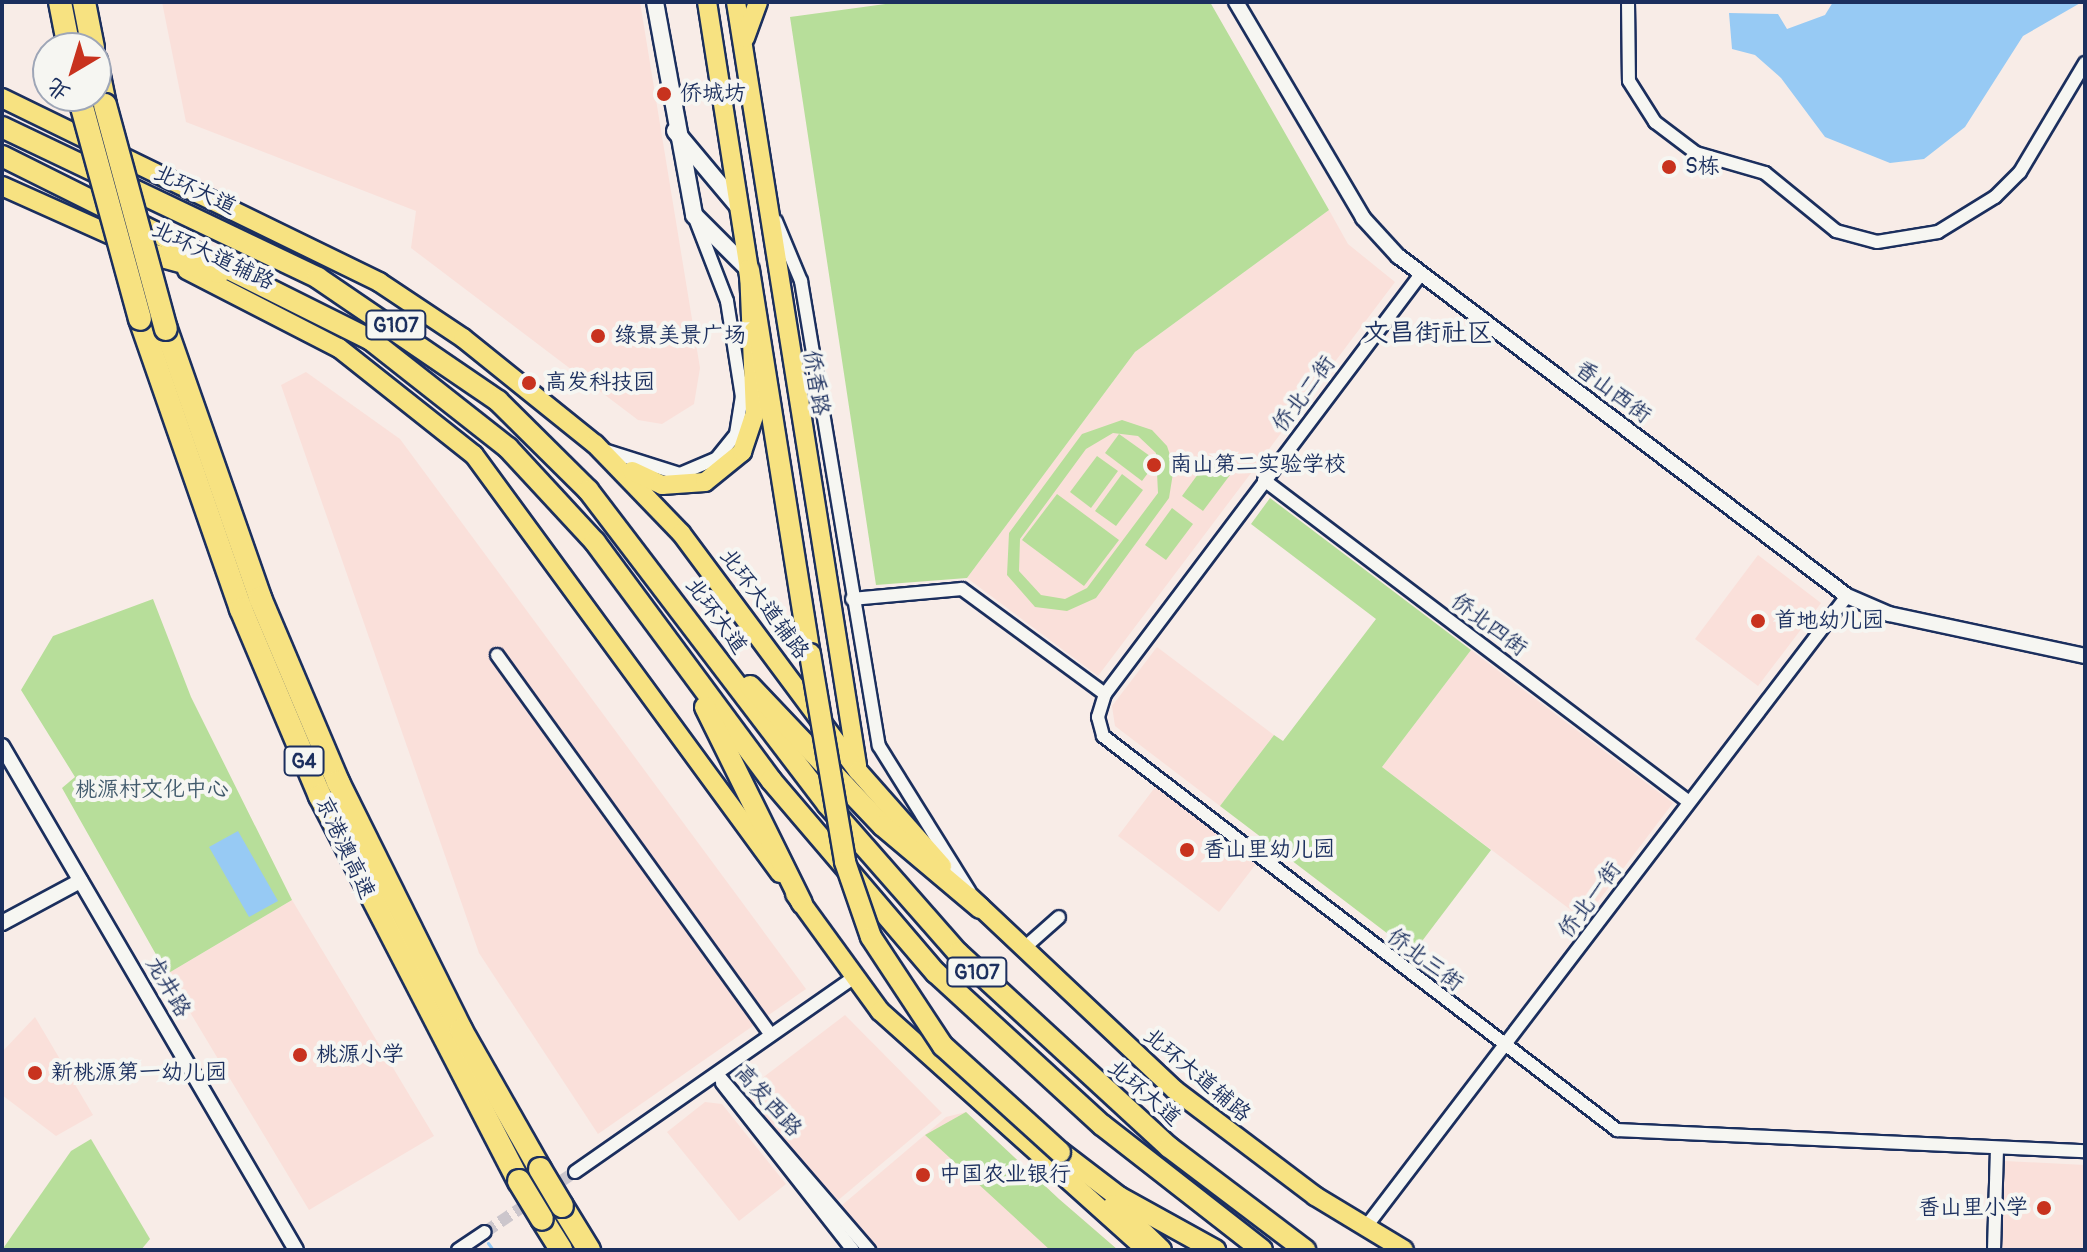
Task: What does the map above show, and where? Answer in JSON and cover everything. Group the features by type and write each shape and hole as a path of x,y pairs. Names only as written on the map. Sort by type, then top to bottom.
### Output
{"highway":[{"path":"60,2 66,32"},
{"path":"84,2 90,32"},
{"name":"京港澳高速","path":"83,112 140,319 225,567 314,783 422,1004 519,1181 561,1250"},
{"name":"京港澳高速","path":"107,112 166,329 260,598 338,782 446,1002 589,1250"},
{"name":"北环大道","path":"2,127 264,249 424,344 498,401 588,490 835,814 967,962 1169,1147 1305,1250"},
{"name":"G107","path":"2,156 297,299 371,340 508,448 595,542 686,668 843,870 936,973 1102,1125 1262,1250"},
{"path":"155,255 297,299"},
{"path":"749,270 845,862 871,937 943,1046 1060,1152 1161,1250"},
{"path":"703,639 883,826 980,908"},
{"path":"686,668 802,903"},
{"path":"1060,1152 1119,1197 1215,1250"}],"main road":[{"path":"655,2 674,130 694,215 749,270"},
{"path":"595,444 662,485 705,482 732,465 755,413 749,270 707,2"},
{"name":"侨香路","path":"736,2 764,194 858,771"},
{"path":"743,53 758,2"},
{"name":"北环大道辅路","path":"2,98 379,282 463,338 595,444 681,533 858,771 980,908 1175,1090 1365,1228 1404,1250"},
{"path":"674,130 737,205"},
{"name":"北环大道辅路","path":"2,186 155,255 339,348 454,436 530,525 853,978 961,1088 1146,1250"}],"street":[{"name":"香山西街","path":"1236,2 1370,229 1421,274 1847,596 1889,614 2085,656"},
{"path":"1628,2 1629,81 1655,122 1696,153 1765,173 1836,231 1877,242 1938,232 1995,197 2020,172 2085,63"},
{"path":"764,194 801,281 852,599 883,758 980,908"},
{"path":"595,444 650,471 680,474 716,459 736,434 742,397 727,301 694,215"},
{"name":"侨北二街","path":"1105,694 1421,274"},
{"name":"侨北四街","path":"1264,480 1689,802"},
{"path":"852,599 962,589 1105,694"},
{"name":"侨北一街","path":"1365,1228 1847,596"},
{"path":"497,655 771,1035"},
{"name":"侨北三街","path":"1105,694 1099,726 1113,746 1504,1045 1626,1133 2085,1151"},
{"name":"龙井路","path":"2,746 296,1250"},
{"path":"2,923 80,881"},
{"path":"1023,949 1059,917"},
{"path":"575,1172 853,978"},
{"name":"高发西路","path":"717,1074 853,1250"},
{"name":"高发西路","path":"717,1074 869,1250"},
{"path":"1994,1250 1997,1148"},
{"path":"458,1250 485,1232"}],"shaded area":[{"name":"侨城坊","path":"162,2 640,2 700,368 694,404 662,424 638,420 411,248 416,211 186,122"},
{"name":"南山第二实验学校","path":"1329,210 1348,244 1395,282 1098,676 967,578 1135,352"},
{"path":"306,372 400,439 806,989 598,1134 479,953 281,385"},
{"name":"首地幼儿园","path":"1758,555 1821,603 1758,686 1695,639"},
{"path":"1157,647 1274,735 1220,806 1115,726 1112,706"},
{"path":"1471,650 1673,803 1584,920 1382,767"},
{"name":"香山里幼儿园","path":"1156,786 1256,864 1219,912 1118,836"},
{"name":"桃源小学","path":"292,900 434,1136 309,1210 167,974"},
{"path":"845,1015 942,1113 836,1202 750,1098 752,1086"},
{"name":"新桃源第一幼儿园","path":"35,1017 93,1115 56,1136 2,1095 2,1052"},
{"path":"705,1102 722,1104 786,1184 739,1221 667,1132"},
{"path":"966,1112 1118,1250 860,1250 872,1241 841,1206 946,1117"},
{"name":"香山里小学","path":"2005,1161 2085,1165 2085,1250 2002,1250"}],"green space":[{"path":"900,2 1210,2 1329,210 1135,352 967,578 876,585 790,17"},
{"path":"1122,420 1152,430 1167,446 1174,467 1169,498 1096,598 1067,611 1035,607 1007,575 1009,533 1082,434","holes":["1113,433 1138,436 1156,453 1158,493 1087,588 1065,599 1041,595 1019,571 1020,539 1086,449"]},
{"path":"1119,434 1157,461 1142,481 1105,453"},
{"path":"1097,456 1118,471 1091,508 1070,492"},
{"path":"1209,459 1230,475 1203,511 1182,496"},
{"path":"1122,474 1143,490 1116,526 1095,511"},
{"path":"1057,494 1119,540 1084,586 1022,540"},
{"path":"1270,498 1471,650 1382,767 1491,850 1413,953 1220,806 1274,735 1283,741 1376,619 1251,524"},
{"path":"1172,508 1193,524 1166,560 1145,545"},
{"name":"桃源村文化中心","path":"153,599 191,697 292,900 167,974 62,788 75,777 21,690 53,636"},
{"path":"966,1112 1118,1250 1050,1250 925,1135"},
{"path":"91,1139 150,1239 141,1250 2,1250 71,1151"}],"water":[{"path":"1833,2 2082,2 2023,36 1965,127 1924,159 1890,163 1825,137 1781,78 1755,55 1732,49 1729,13 1778,14 1787,29 1825,15"},
{"path":"238,831 278,901 249,917 209,847"}],"waterway":[{"path":"488,1243 493,1250"}],"tunnel":[{"path":"485,1232 575,1172"}],"place":[{"name":"侨城坊","path":"664,94"},
{"name":"S栋","path":"1669,167"},
{"name":"绿景美景广场","path":"598,336"},
{"name":"高发科技园","path":"529,383"},
{"name":"南山第二实验学校","path":"1154,465"},
{"name":"首地幼儿园","path":"1758,621"},
{"name":"香山里幼儿园","path":"1187,850"},
{"name":"桃源小学","path":"300,1055"},
{"name":"新桃源第一幼儿园","path":"35,1073"},
{"name":"中国农业银行","path":"923,1175"},
{"name":"香山里小学","path":"2044,1208"}],"district":[{"name":"文昌街社区","path":"1428,334"}]}
